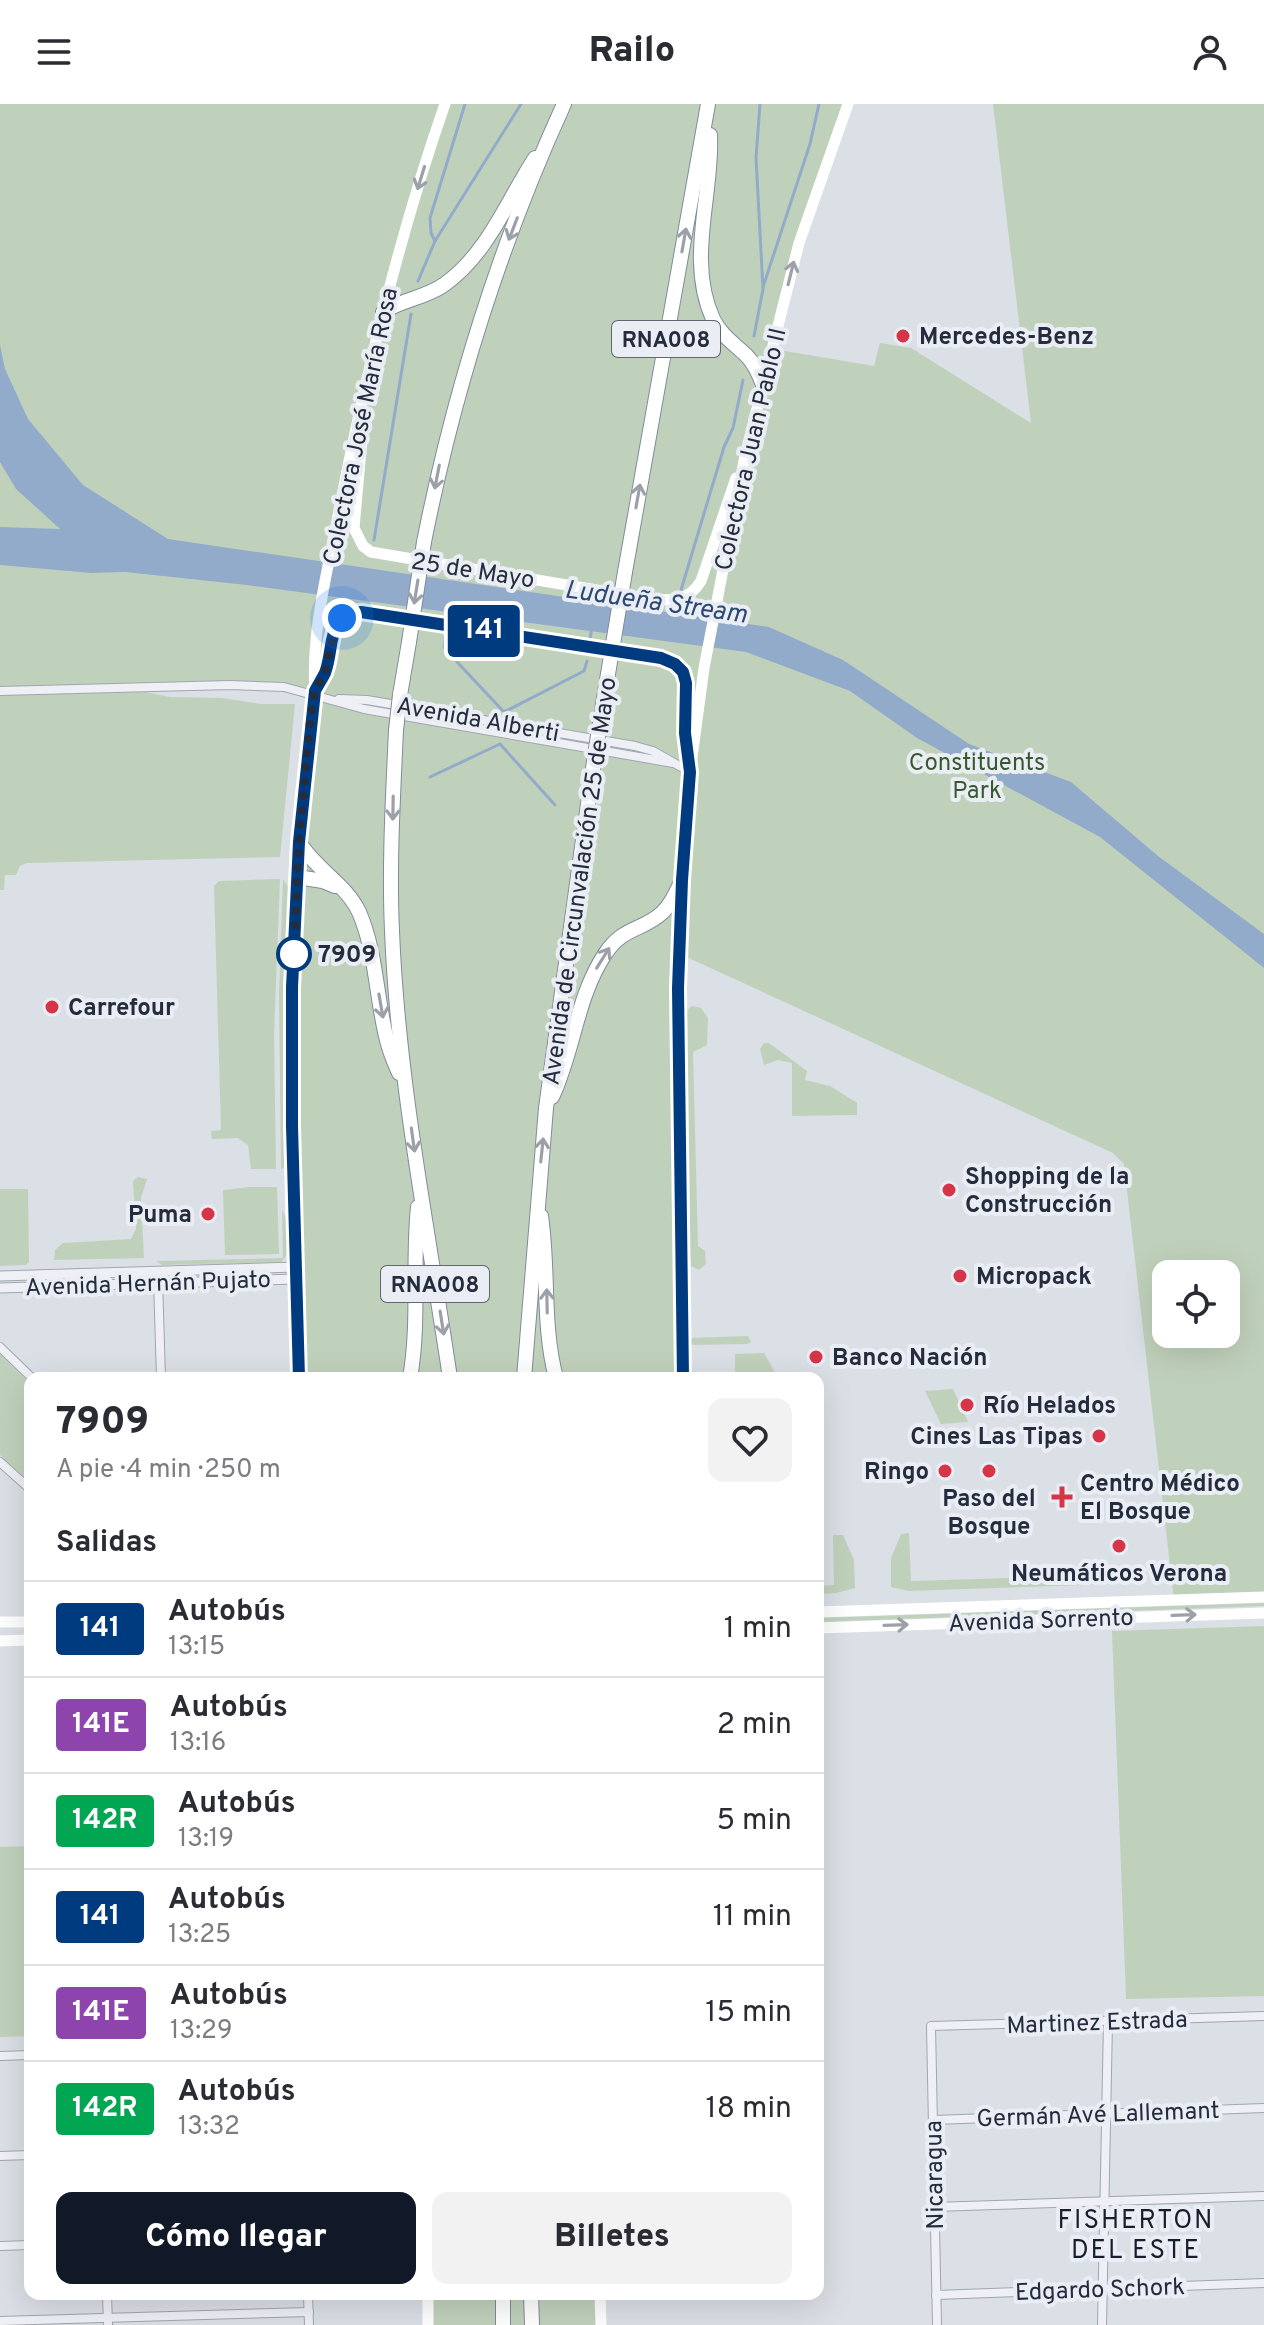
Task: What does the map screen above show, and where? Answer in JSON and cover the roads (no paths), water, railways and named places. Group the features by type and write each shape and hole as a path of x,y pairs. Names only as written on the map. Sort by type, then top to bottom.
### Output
{"highway":[{"name":"RNA008","path":"449,1372 406,1090 392,931 396,730 424,542 443,449 466,365 501,261 564,104"},
{"path":"708,105 709,172 701,243 705,294 714,322 753,363 764,387"},
{"name":"Avenida de Circunvalación 25 de Mayo","path":"524,1372 546,1108 572,905 625,572 708,105"},
{"path":"383,312 402,301 433,292 476,254 552,130"},
{"path":"299,842 314,863 344,890 358,910 366,932 388,1045 406,1090"},
{"path":"297,877 323,881 344,890"},
{"path":"546,1108 564,1072 568,1047 588,986 605,952 628,929 650,921 666,909 682,880"},
{"path":"411,1372 416,1328 415,1237 420,1190"},
{"path":"538,1191 546,1249 549,1338 555,1372"},
{"path":"503,2300 503,2325"},
{"path":"531,2300 532,2325"}],"main road":[{"name":"Colectora José María Rosa","path":"299,1372 292,987 299,842 314,668 332,548 365,387 418,188 445,104"},
{"name":"Colectora Juan Pablo II","path":"683,1372 677,1085 682,880 690,772 716,598 745,456 799,243 848,104"},
{"name":"25 de Mayo","path":"365,387 354,528 363,546 384,555 644,598 685,598 701,581 745,456"},
{"path":"314,694 325,672 335,629 342,618 350,613 361,612 661,658 675,664 683,672 686,683 685,733 690,772"},
{"name":"Avenida Sorrento","path":"824,1612 1264,1597"},
{"name":"Avenida Sorrento","path":"824,1628 1264,1613"},
{"path":"0,1622 24,1622"},
{"path":"0,1641 24,1640"},
{"path":"428,2300 428,2325"},
{"path":"600,2300 601,2325"}],"street":[{"name":"Avenida Alberti","path":"0,691 272,685 327,700 367,700 653,751 690,772"},
{"name":"Avenida Hernán Pujato","path":"0,1276 158,1271 296,1273"},
{"path":"158,1271 161,1372"},
{"name":"Avenida Hernán Pujato","path":"0,1288 158,1283 296,1273"},
{"path":"0,1347 26,1372"},
{"path":"0,1462 24,1484"},
{"name":"Martinez Estrada","path":"931,2026 1264,2016"},
{"path":"1102,2325 1108,2022"},
{"name":"Nicaragua","path":"931,2026 937,2325"},
{"path":"0,2056 24,2055"},
{"name":"Germán Avé Lallemant","path":"933,2120 1264,2108"},
{"path":"0,2156 24,2155"},
{"path":"934,2207 1264,2196"},
{"path":"0,2246 24,2245"},
{"name":"Edgardo Schork","path":"936,2295 1264,2283"},
{"path":"107,2300 108,2322"},
{"path":"308,2300 309,2325"},
{"path":"0,2321 108,2322 309,2312"}],"water":[{"path":"0,345 5,369 28,419 83,485 168,539 769,627 843,660 969,744 1071,782 1158,856 1264,934 1264,968 1100,837 917,738 850,691 746,652 247,585 125,572 91,573 0,565 0,527 60,529 16,489 0,462"}],"waterway":[{"path":"435,241 430,218 465,104"},
{"path":"418,281 435,241 521,104"},
{"path":"754,336 763,289 756,158 760,104"},
{"path":"763,287 810,144 819,104"},
{"path":"374,540 411,314"},
{"name":"Ludueña Stream","path":"681,590 724,447 733,428 743,380"},
{"path":"590,639 592,627"},
{"path":"445,636 444,648 506,711"},
{"path":"506,711 584,671 587,661"},
{"path":"500,744 555,805"},
{"path":"430,777 500,744"}],"place":[{"name":"Mercedes-Benz","path":"903,336"},
{"name":"7909","path":"294,954"},
{"name":"Carrefour","path":"52,1007"},
{"name":"Shopping de la Construcción","path":"949,1190"},
{"name":"Puma","path":"208,1214"},
{"name":"Micropack","path":"960,1276"},
{"name":"Banco Nación","path":"816,1357"},
{"name":"Río Helados","path":"967,1405"},
{"name":"Cines Las Tipas","path":"1099,1436"},
{"name":"Ringo","path":"945,1471"},
{"name":"Paso del Bosque","path":"989,1471"},
{"name":"Centro Médico El Bosque","path":"1062,1497"},
{"name":"Neumáticos Verona","path":"1119,1546"}],"district":[{"name":"FISHERTON DEL ESTE","path":"1136,2234"}],"park label":[{"name":"Constituents Park","path":"977,776"}]}
